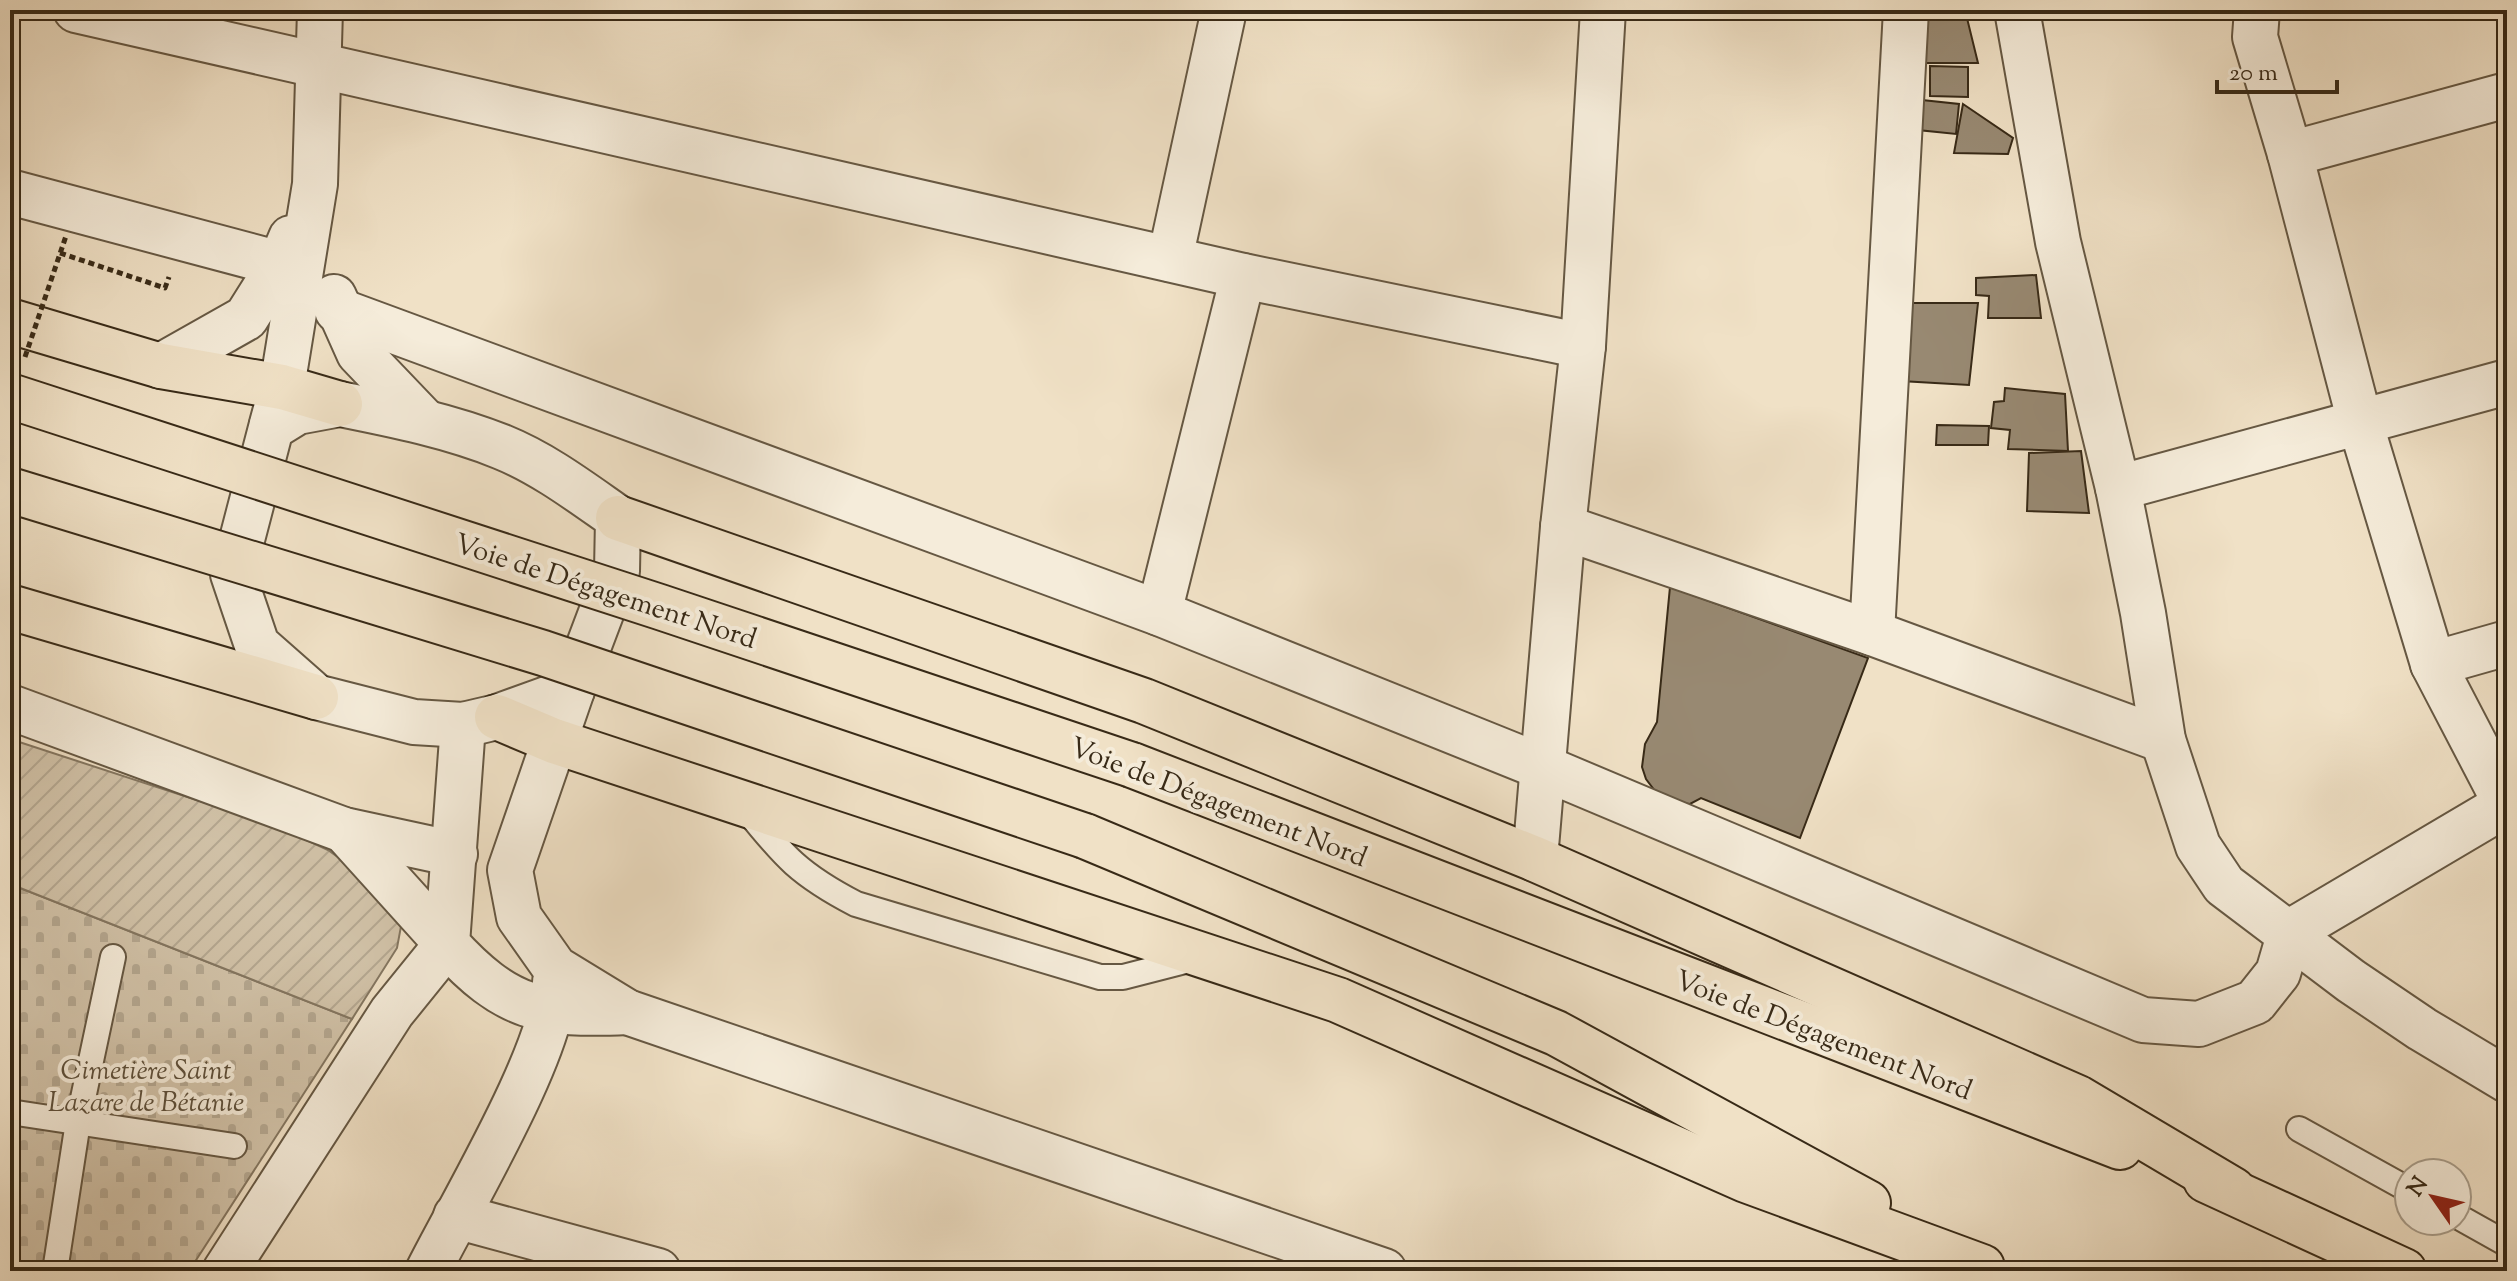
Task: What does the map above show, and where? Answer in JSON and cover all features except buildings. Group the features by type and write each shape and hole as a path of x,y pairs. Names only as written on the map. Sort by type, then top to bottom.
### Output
{"highway":[{"path":"15,358 161,366 276,408 340,404"},
{"name":"Voie de Dégagement Nord","path":"15,358 660,607 1132,765 2233,1190 2404,1271"},
{"path":"10,490 543,653 1085,836 1556,1033 1985,1269"},
{"path":"618,518 1144,701 1535,859 2078,1098 2233,1190"},
{"path":"10,607 316,697"},
{"path":"480,721 554,741 1338,1000 1746,1180 1985,1269"}],"street":[{"path":"76,10 1243,276 1583,346"},
{"path":"320,10 315,184 276,408 233,574 257,645 316,697 414,722 480,721 572,690"},
{"path":"1170,259 1224,10"},
{"path":"1535,859 1563,527 1583,346 1603,10"},
{"path":"1872,633 1906,10"},
{"path":"2017,10 2058,242 2118,488 2143,613 2163,740 2181,803 2212,872 2224,885 2410,1021 2507,1080"},
{"path":"337,310 1159,613 1542,767 2143,1020 2199,1024 2255,1002 2278,973 2290,932 2506,805 2433,664 2360,422 2290,154 2255,37 2257,10"},
{"path":"2290,154 2507,95"},
{"path":"161,366 246,318 280,264 315,184"},
{"path":"315,184 337,310 359,353 424,421"},
{"path":"10,192 280,264"},
{"path":"1159,613 1243,276"},
{"path":"2118,488 2507,382"},
{"path":"340,404 424,421 504,448 565,481 618,518 617,571 510,870 519,917 555,968 627,1012 1384,1271"},
{"path":"1563,527 1872,633 2163,740"},
{"path":"2433,664 2507,643"},
{"path":"10,707 344,830 455,854"},
{"path":"225,1271 386,1022 447,944 455,854 480,721"},
{"path":"344,830 479,979 530,1006 577,1014 627,1012"},
{"path":"428,1271 516,1098 553,1011 555,968"},
{"path":"456,1216 658,1271"}],"lane":[{"path":"741,803 786,859 819,885 856,904 1100,977 1123,977 1206,956"},
{"path":"55,1271 78,1122 113,957"},
{"path":"10,1112 234,1146"},
{"path":"2299,1129 2393,1181"},
{"path":"2473,1225 2507,1244"}],"path":[{"path":"15,358 66,236"},
{"path":"60,253 165,288 169,275"}],"green space":[{"path":"10,739 276,826 328,850 375,884 402,921 397,948 352,1019 10,884"},
{"name":"Cimetière Saint Lazare de Bétanie","path":"10,884 352,1019 189,1271 10,1271"}]}
